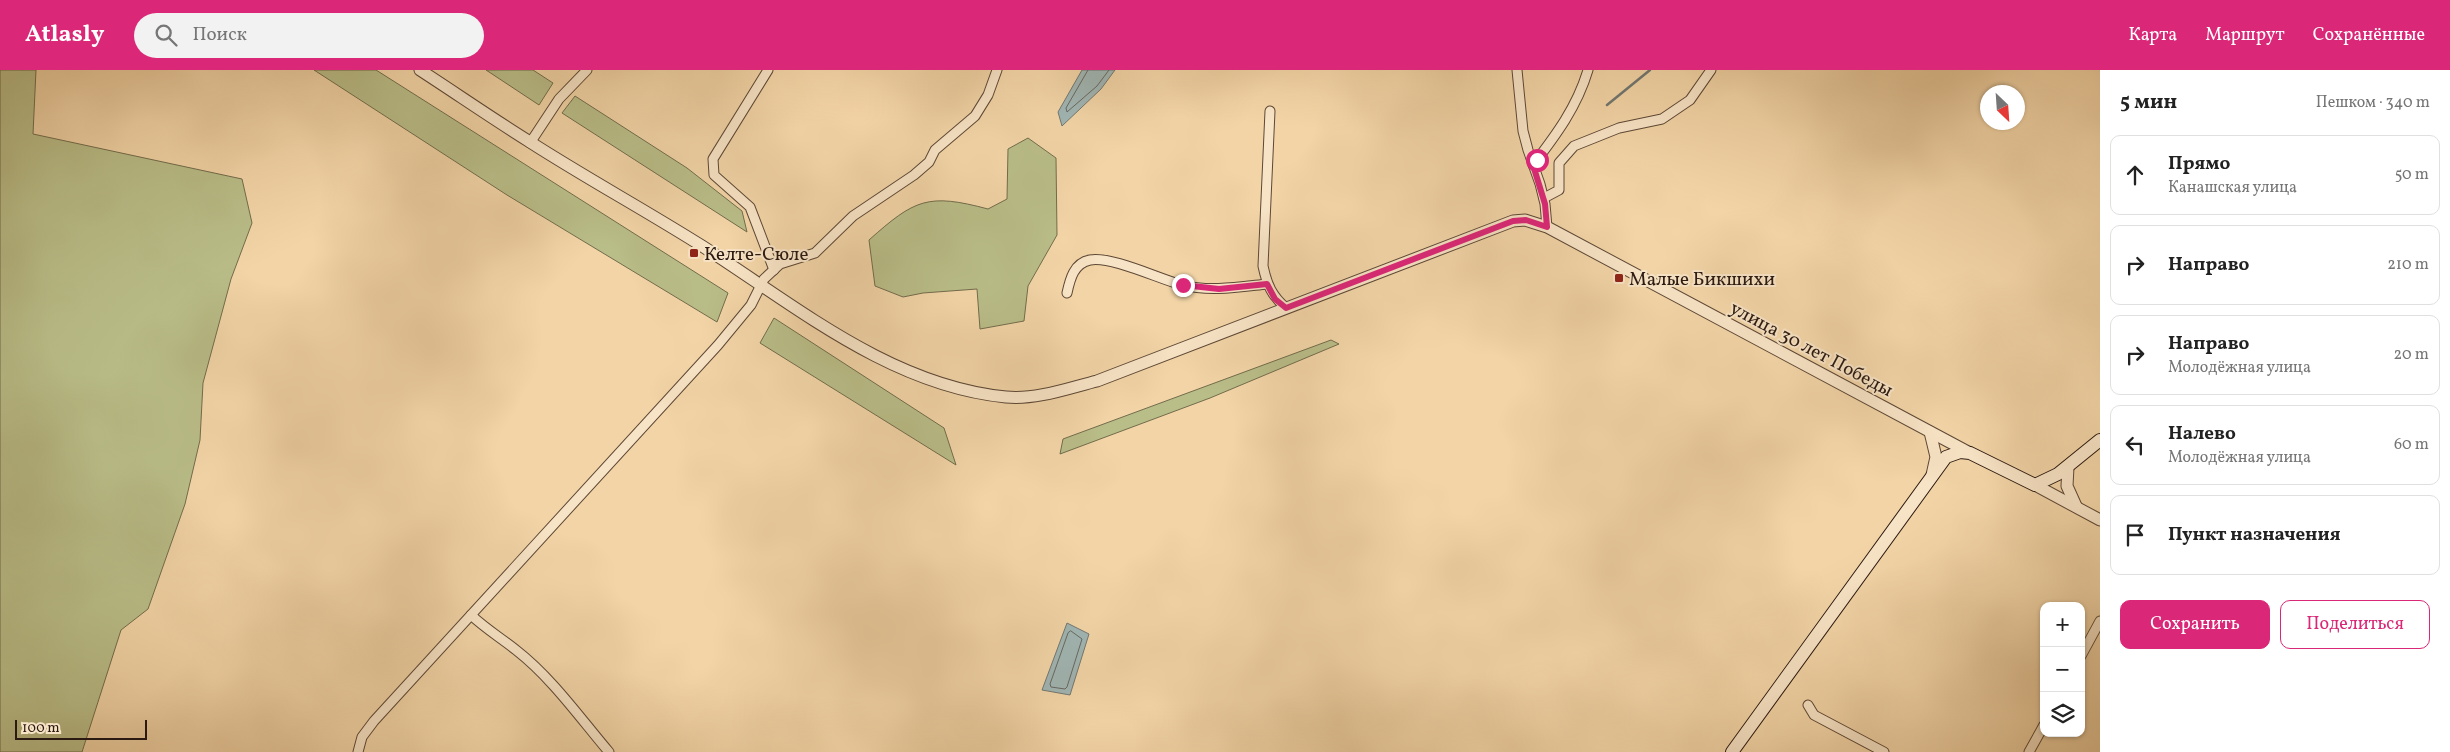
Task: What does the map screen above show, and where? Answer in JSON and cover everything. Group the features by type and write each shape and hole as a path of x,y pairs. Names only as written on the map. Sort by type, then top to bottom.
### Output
{"main road":[{"path":"2035,485 2068,467 2100,440"},
{"path":"1732,752 1946,457 1960,452 1970,453"},
{"name":"улица 30 лет Победы","path":"1970,453 2035,485"}],"street":[{"name":"улица 30 лет Победы","path":"420,70 530,143 701,246 873,355 930,379 966,390 1008,397 1049,393 1097,381 1513,221 1526,220 1547,227 1970,453"},
{"path":"530,143 559,99 587,70"},
{"path":"768,70 713,158 713,164 714,175 750,207 774,270"},
{"path":"358,752 362,737 374,721 718,345 750,305 774,270 780,264 815,253 853,216 929,162 935,150 975,116 988,95 997,70"},
{"path":"1517,70 1523,131 1544,198 1547,227"},
{"path":"1533,165 1560,132 1582,91 1588,70"},
{"path":"1544,198 1559,190 1559,163 1574,146 1619,128 1662,119 1690,100 1712,70"},
{"path":"1270,111 1263,266 1267,284 1275,299 1286,308"},
{"path":"1067,293 1071,276 1080,264 1090,260 1118,264 1198,288 1219,289 1267,284"},
{"path":"1930,432 1936,458 1932,475"},
{"path":"2068,467 2066,486 2076,506"},
{"path":"2035,485 2100,520"},
{"path":"471,615 487,630 517,650 539,672 609,752"},
{"path":"2085,649 2100,621"},
{"path":"1808,706 1814,715 1884,752"},
{"path":"2029,752 2040,732"}],"green space":[{"path":"0,70 36,70 33,134 242,179 252,223 231,279 203,383 200,440 185,504 148,609 121,630 82,752 0,752"},
{"path":"314,70 376,70 728,293 717,322 507,195"},
{"path":"486,70 533,70 553,83 539,105"},
{"path":"575,96 687,168 742,211 747,232 562,113"},
{"path":"1028,138 1056,158 1057,235 1028,286 1024,321 980,329 977,289 923,293 903,297 875,286 869,240 899,216 923,203 951,201 988,209 1007,199 1008,149"},
{"path":"774,318 944,428 956,465 760,343"},
{"path":"1331,340 1339,344 1210,398 1060,454 1063,439"}],"water":[{"path":"1082,70 1115,70 1101,89 1062,126 1058,112"},
{"path":"1067,623 1089,634 1070,695 1042,690"}],"waterway":[{"path":"1607,105 1650,70"}],"place":[{"name":"Келте-Сюле","path":"694,253"},
{"name":"Малые Бикшихи","path":"1619,278"}],"route":[{"path":"1183,285 1219,289 1267,284 1275,299 1286,308 1513,221 1526,220 1547,227 1545,204 1533,165 1537,160"}]}
